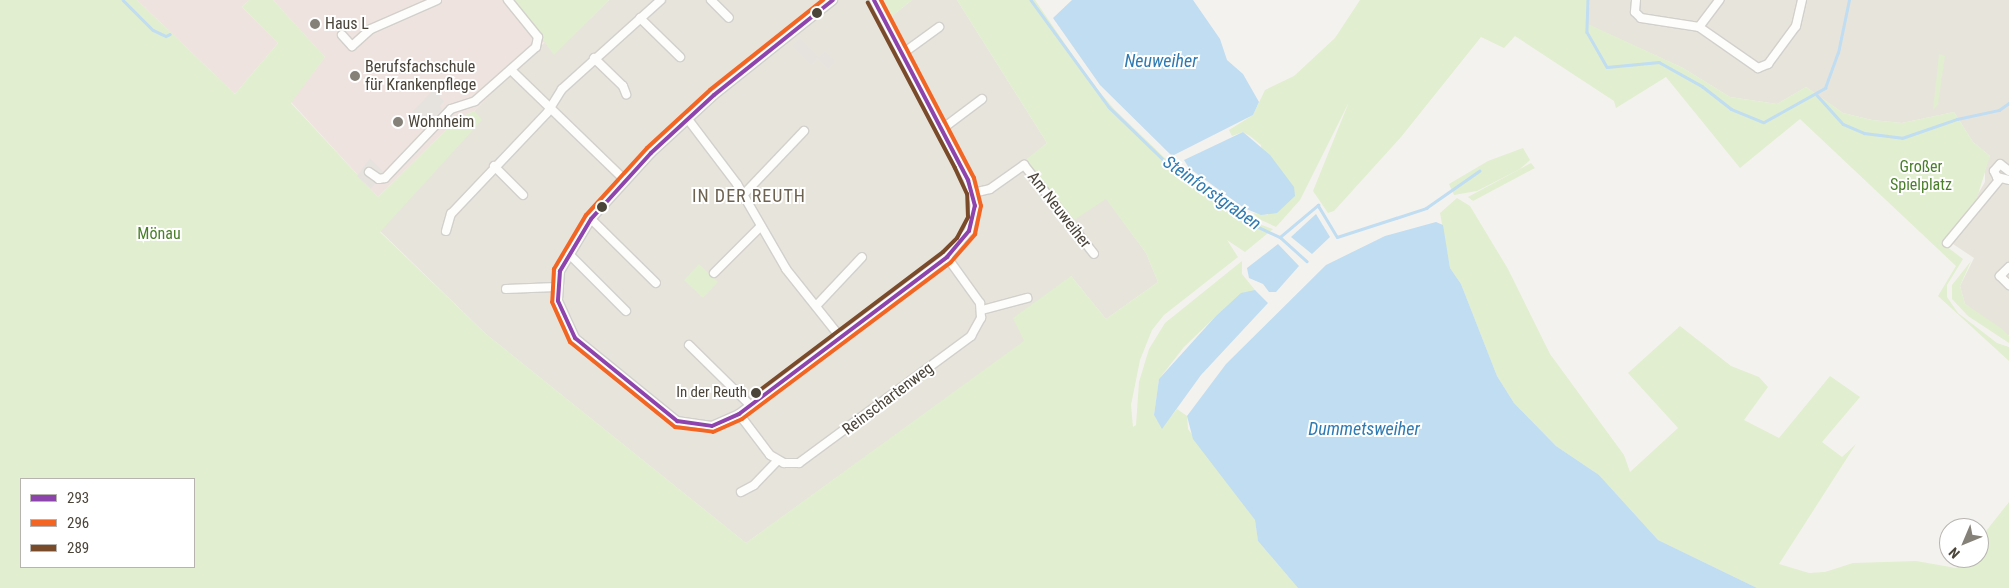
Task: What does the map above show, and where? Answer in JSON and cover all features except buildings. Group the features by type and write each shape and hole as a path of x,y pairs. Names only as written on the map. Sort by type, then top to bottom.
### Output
{"street":[{"path":"342,35 352,46 371,29 437,0"},
{"path":"369,172 379,180 385,178 451,109 475,101 536,47 538,37 508,0"},
{"path":"446,231 450,214 550,108 562,89 594,58 661,0"},
{"path":"711,0 729,18"},
{"path":"833,0 687,118 625,180 591,219 568,254 556,287 563,317 575,338 676,421 701,427 725,422 739,414 947,257 969,231 975,206 972,194 942,129 874,0"},
{"path":"1636,0 1635,12 1645,20 1699,26 1754,67 1762,68 1796,26 1802,0"},
{"path":"1699,26 1719,0"},
{"path":"640,18 680,57"},
{"path":"902,54 940,27"},
{"path":"594,58 623,86 626,94"},
{"path":"511,70 625,180"},
{"path":"942,129 982,99"},
{"path":"687,118 744,194 786,269 840,337"},
{"path":"744,194 804,131"},
{"name":"Am Neuweiher","path":"972,194 990,189 1024,165 1094,254"},
{"path":"2007,165 1994,171 2000,178 2009,180"},
{"path":"494,166 523,195"},
{"path":"1947,243 2000,178"},
{"path":"591,219 656,283"},
{"path":"714,274 761,226"},
{"path":"568,254 626,311"},
{"path":"816,306 862,256"},
{"path":"947,257 977,296 982,310 1027,298"},
{"path":"2009,267 2000,276 2009,286"},
{"path":"506,289 556,287"},
{"name":"Reinschartenweg","path":"777,461 791,464 807,460 971,336 979,325 982,310"},
{"path":"689,345 751,406"},
{"path":"739,414 777,461 754,486 741,492"}],"shaded area":[{"path":"137,0 249,0 242,7 278,43 235,94"},
{"path":"273,0 602,0 551,51 544,42 474,111 457,119 378,197 291,102 325,57"},
{"path":"609,0 884,0 892,16 912,0 957,0 1047,143 1026,160 1106,198 1146,253 1158,282 1106,319 1071,276 1025,341 746,543 486,334 380,231 481,120 474,111 500,84 545,42 554,54"},
{"path":"1590,0 2009,0 2009,336 1965,304 1960,286 1974,258 1950,242 1985,182 1985,166 1990,156 1973,142 1954,112 1902,123 1872,120 1843,113 1806,87 1777,104 1730,97 1683,68 1587,24"},
{"path":"800,38 819,57 825,52 835,61 828,69 817,58 811,65 792,46"},
{"path":"433,90 444,101 440,106 442,109 426,126 412,112"},
{"path":"370,158 384,172 371,189 357,176"}],"green space":[{"name":"Mönau","path":"0,0 137,0 235,94 278,43 242,7 249,0 273,0 325,57 291,103 378,197 457,119 474,111 482,120 380,232 486,334 746,543 1024,341 1013,318 1071,276 1106,319 1158,282 1146,253 1106,199 1074,220 1025,160 1047,143 957,0 1035,0 1091,82 1115,110 1172,165 1251,221 1273,229 1245,252 1227,240 1238,257 1164,315 1152,330 1140,360 1131,405 1133,427 1136,425 1139,382 1149,349 1165,323 1242,261 1242,274 1255,290 1215,317 1184,347 1159,379 1154,415 1162,428 1177,409 1187,416 1188,429 1255,520 1258,541 1298,588 0,588"},
{"path":"514,0 609,0 554,55"},
{"path":"884,0 912,0 892,16"},
{"name":"Großer Spielplatz","path":"1360,0 1590,0 1588,24 1683,68 1730,97 1777,104 1806,87 1843,113 1872,120 1902,123 1954,112 1973,142 1990,156 1976,201 1942,243 1963,259 1947,285 1947,297 1958,313 1997,343 2009,347 2009,361 1938,296 1956,266 1800,119 1740,168 1666,77 1616,108 1614,101 1515,36 1504,48 1481,37 1401,137 1334,211 1328,213 1313,191 1349,102 1300,200 1276,227 1259,219 1253,213 1268,215 1261,145 1243,132 1232,136 1229,130 1253,115 1265,90 1294,76 1335,38"},
{"path":"1939,54 1945,56 1938,105 1933,110"},
{"path":"1523,148 1530,160 1520,169 1477,191 1454,195 1449,184 1488,161"},
{"path":"1531,163 1535,168 1473,201 1468,197"},
{"path":"1457,198 1470,206 1508,269 1550,354 1624,455 1630,472 1678,428 1628,373 1680,326 1731,366 1759,377 1768,387 1744,420 1779,438 1830,376 1860,397 1822,442 1842,457 1856,444 1779,564 1809,573 1825,572 1853,563 1916,561 1939,565 1939,568 1989,568 1989,527 2009,502 2009,588 1757,588 1658,540 1599,475 1556,446 1514,403 1497,376 1461,284 1450,268 1440,213"},
{"path":"1971,261 1960,286 1965,304 2001,328 2009,336 2009,343 1968,316 1952,299 1952,285"},
{"path":"699,264 718,282 703,298 684,280"}],"water":[{"name":"Neuweiher","path":"1072,0 1193,0 1220,39 1227,60 1243,74 1259,102 1253,115 1172,156 1100,85 1053,18"},
{"path":"1243,132 1270,155 1294,187 1295,196 1277,213 1261,215 1244,208 1189,168 1184,160"},
{"path":"1316,214 1330,237 1312,254 1291,237"},
{"name":"Dummetsweiher","path":"1436,222 1443,225 1450,268 1461,284 1497,376 1514,403 1556,446 1599,475 1658,540 1757,588 1298,588 1258,541 1255,520 1193,439 1187,416 1226,364 1326,265 1385,236"},
{"path":"1278,244 1299,266 1276,292 1269,292 1263,284 1249,278 1247,268"},
{"path":"1255,290 1268,303 1201,375 1162,429 1154,415 1159,379 1215,317 1241,293"}],"waterway":[{"path":"123,0 153,30 166,36 170,34"},
{"name":"Steinforstgraben","path":"1031,0 1109,107 1176,172 1254,225 1280,237 1307,261"},
{"path":"1588,0 1587,32 1607,67 1659,62 1702,86 1731,109 1764,122 1825,88 1838,53 1849,0"},
{"path":"1817,95 1843,124 1864,133 1902,138 1957,119 1999,110 2009,103"},
{"path":"1280,237 1318,205 1337,237 1396,218 1426,208 1479,171"}],"transit line":[{"name":"296","path":"823,0 710,90 647,148 586,215 554,269 552,302 570,342 675,427 713,432 742,419 951,262 975,234 981,206 974,178 881,0"},
{"name":"293","path":"833,0 714,95 651,153 591,219 560,271 558,301 575,338 677,421 712,426 739,414 947,257 969,231 975,206 968,180 874,0"},
{"name":"289","path":"756,393 943,252 957,238 968,217 967,194 955,168 868,3"}],"place":[{"name":"Haus L","path":"315,24"},
{"name":"Berufsfachschule für Krankenpflege","path":"355,76"},
{"name":"Wohnheim","path":"398,122"},
{"name":"In der Reuth","path":"756,393"}],"district":[{"name":"IN DER REUTH","path":"749,196"}]}
